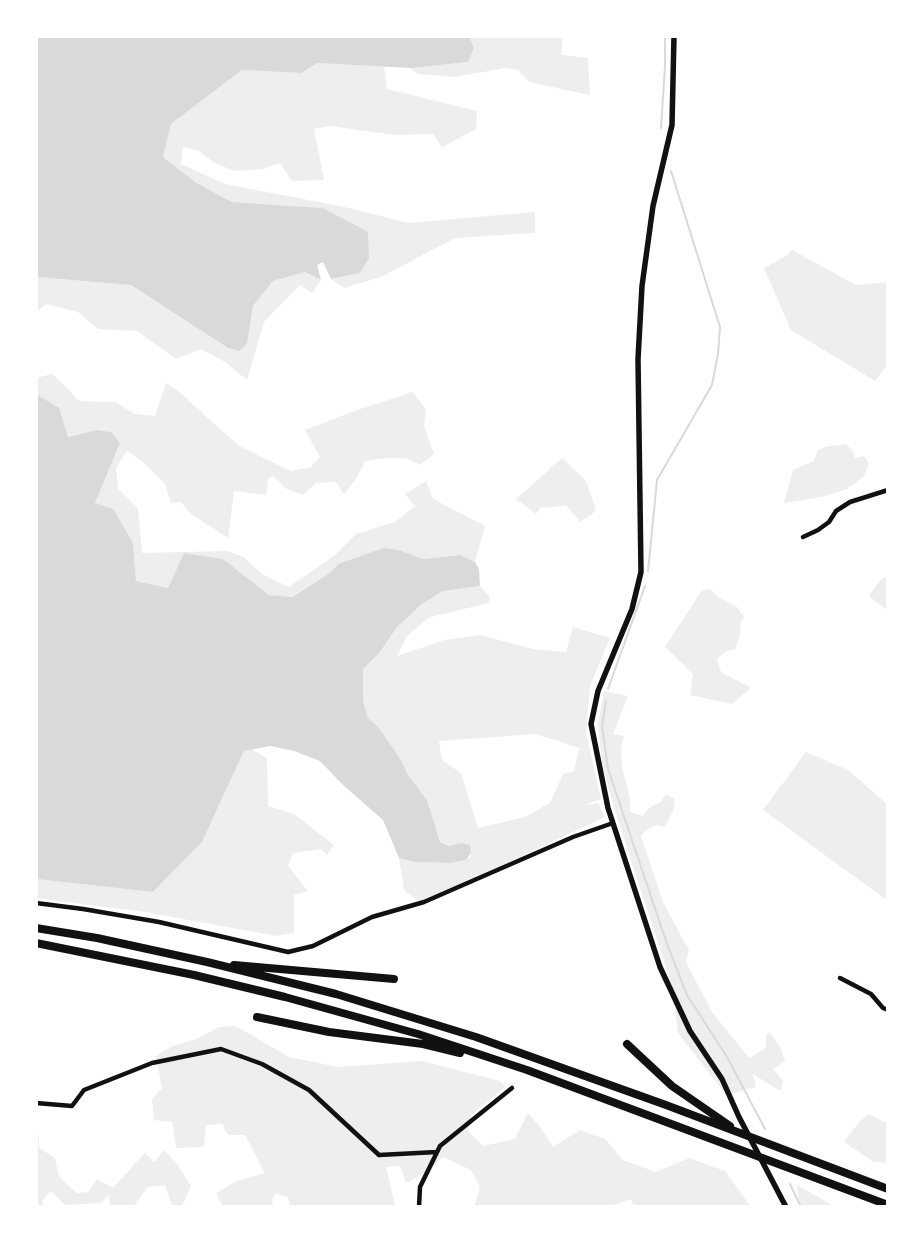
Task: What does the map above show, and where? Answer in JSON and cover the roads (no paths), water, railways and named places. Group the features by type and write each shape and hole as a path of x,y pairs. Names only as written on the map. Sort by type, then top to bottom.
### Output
{"highway":[{"path":"36,928 97,938 207,962 336,994 476,1037 666,1105 888,1189"},
{"path":"36,943 184,973 285,997 418,1034 508,1064 888,1205"},
{"path":"207,962 394,979"},
{"path":"258,1017 329,1032 423,1044 508,1064"},
{"path":"627,1044 672,1086 742,1134"}],"street":[{"path":"674,36 672,125 654,206 642,286 638,359 641,572 632,609 598,690 591,724 608,808 660,967 690,1031 722,1079 739,1117 786,1207"},
{"path":"803,537 829,522 836,510 850,502 888,490"},
{"path":"36,903 158,922 288,952 313,946 372,917 424,902 573,837 613,823"},
{"path":"840,978 871,994 883,1008 888,1010"},
{"path":"36,1102 72,1106 84,1090 152,1063 221,1049 262,1064 309,1090 379,1155 437,1152"},
{"path":"418,1207 420,1187 440,1146 512,1088"}],"waterway":[{"path":"661,128 665,36"},
{"path":"648,571 657,480 712,385 718,354 720,327 671,171"},
{"path":"608,689 645,586"},
{"path":"606,701 602,726 608,769 667,944 687,995 727,1057 765,1129"},
{"path":"790,1184 801,1207"}]}
